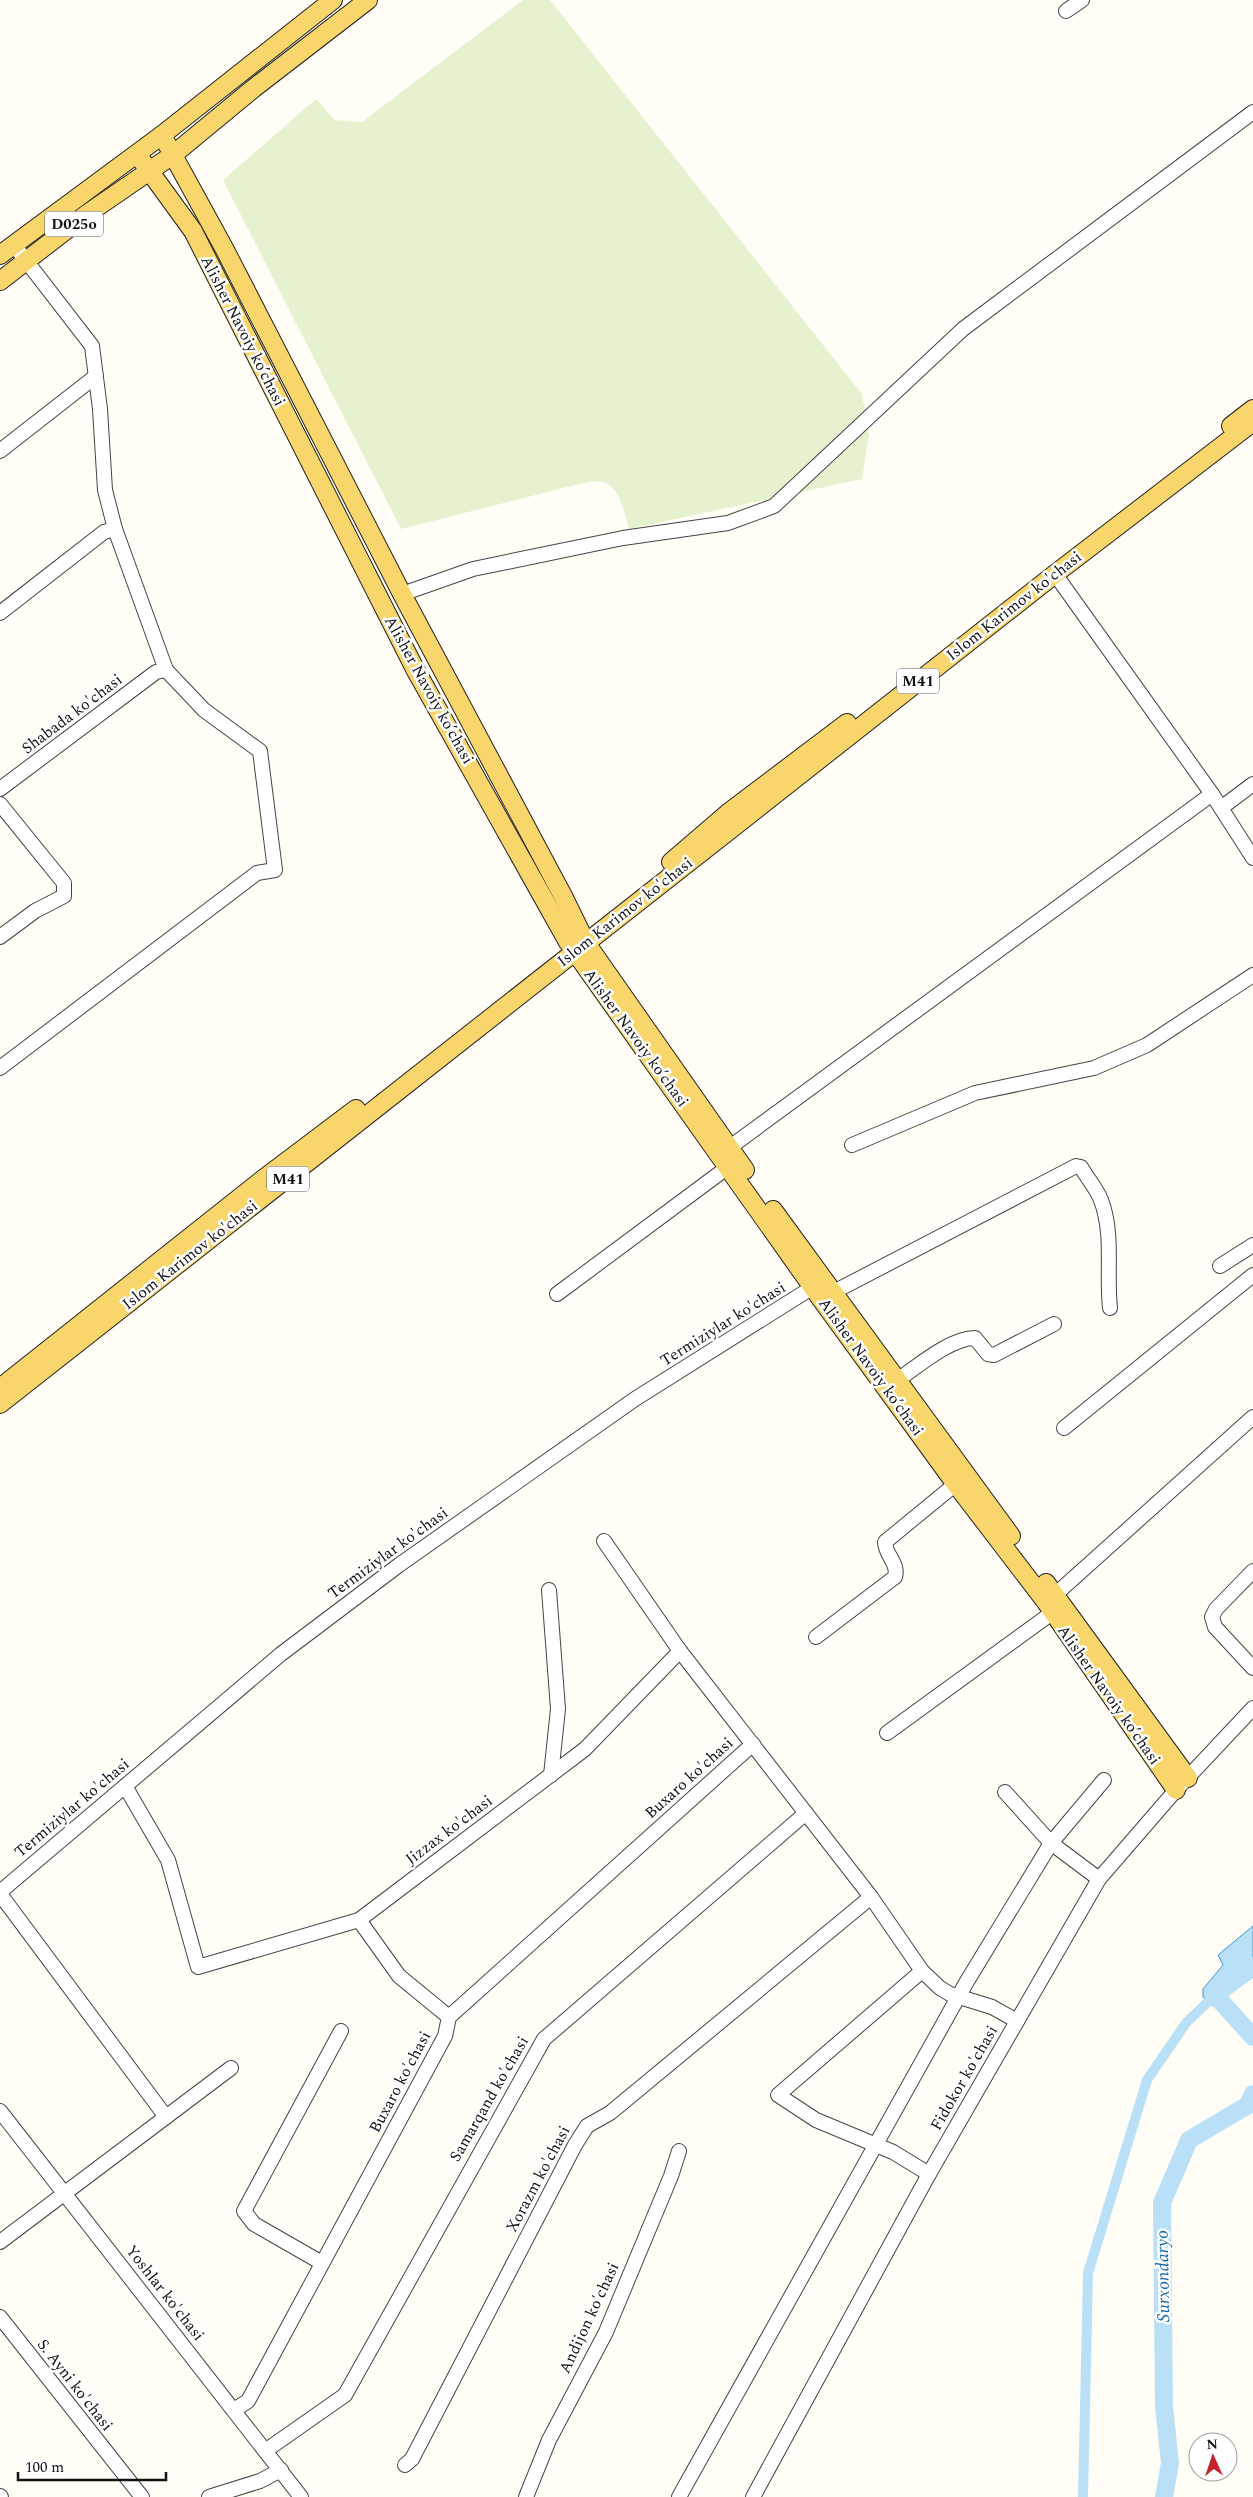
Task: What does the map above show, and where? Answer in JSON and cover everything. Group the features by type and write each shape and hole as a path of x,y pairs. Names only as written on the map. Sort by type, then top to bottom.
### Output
{"main road":[{"path":"162,135 333,0"},
{"path":"174,154 254,88 368,0"},
{"name":"D025o","path":"0,255 162,135"},
{"name":"Alisher Navoiy ko’chasi","path":"162,135 174,154 402,594 577,942"},
{"name":"Alisher Navoiy ko’chasi","path":"137,154 193,231 260,368 415,669 577,942 726,1156 960,1480 1054,1604 1182,1784"},
{"name":"D025o","path":"0,281 87,214 174,154"},
{"path":"260,368 280,357"},
{"name":"Islom Karimov ko'chasi","path":"0,1404 577,942 728,813 1034,575 1253,409"},
{"name":"Islom Karimov ko'chasi","path":"0,1388 262,1180 577,942 1253,422"},
{"path":"374,588 393,577"},
{"name":"Alisher Navoiy ko’chasi","path":"823,1290 896,1380 960,1480"}],"street":[{"path":"1066,11 1082,0"},
{"path":"402,594 474,569 624,538 728,523 774,506 963,329 1253,112"},
{"path":"0,1068 257,873 276,870 260,751 204,710 166,670 115,530 105,490 92,346 27,259 14,245"},
{"path":"0,451 96,376"},
{"path":"0,613 104,532 115,530"},
{"path":"1055,574 1212,794 1253,858"},
{"name":"Shabada ko'chasi","path":"0,789 156,672 166,670"},
{"path":"1221,808 1253,784"},
{"path":"557,1294 726,1156 1212,794"},
{"path":"0,804 64,883 64,896 35,911 0,937"},
{"path":"852,1145 975,1092 1103,1064 1147,1045 1253,975"},
{"name":"Termiziylar ko'chasi","path":"0,1893 281,1654 399,1565 635,1399 823,1290 1076,1166 1081,1167 1101,1200 1108,1238 1107,1267 1110,1308"},
{"path":"1220,1266 1253,1245"},
{"path":"1064,1428 1253,1275"},
{"path":"896,1380 955,1342 966,1338 975,1338 988,1354 994,1355 1054,1324"},
{"path":"887,1733 1054,1604 1253,1417"},
{"path":"816,1636 895,1577 896,1566 885,1547 885,1542 960,1480"},
{"path":"604,1542 680,1651 871,1897 922,1971 940,1988 950,1994 992,2007 1017,2021"},
{"path":"1253,1571 1216,1608 1212,1617 1215,1627 1253,1668"},
{"path":"549,1590 558,1709 550,1775"},
{"name":"Jizzax ko'chasi","path":"125,1786 168,1860 198,1967 358,1920 584,1749 680,1651"},
{"name":"Fidokor ko'chasi","path":"753,2497 929,2174 1099,1879 1182,1784 1253,1708"},
{"name":"Buxaro ko'chasi","path":"234,2410 248,2400 445,2036 449,2017 753,1744"},
{"path":"679,2497 959,1996 1051,1843 1104,1780"},
{"path":"1005,1792 1051,1843 1099,1879"},
{"name":"Samarqand ko'chasi","path":"265,2450 344,2396 544,2039 806,1813"},
{"path":"0,1893 166,2117"},
{"name":"Xorazm ko'chasi","path":"405,2465 412,2459 575,2145 587,2126 610,2113 871,1897"},
{"path":"358,1920 399,1976 449,2017"},
{"path":"922,1971 778,2095 816,2120 876,2145 929,2174"},
{"path":"322,2263 254,2224 244,2212 341,2031"},
{"path":"0,2242 231,2068"},
{"name":"Yoshlar ko'chasi","path":"0,2111 66,2193 301,2497"},
{"name":"Andijon ko'chasi","path":"526,2497 549,2440 606,2332 671,2176 678,2151"},
{"name":"S. Ayni ko'chasi","path":"0,2317 142,2497"},
{"path":"209,2497 260,2481 281,2470"}],"green space":[{"path":"523,0 550,0 862,394 869,434 862,479 629,529 621,502 614,489 601,481 595,481 401,529 223,180 316,99 335,120 362,122"}],"water":[{"path":"1253,1926 1253,1977 1213,2006 1203,1997 1203,1989 1223,1965 1218,1955"}],"waterway":[{"name":"Surxondaryo","path":"1253,1966 1215,1995 1253,2037"},
{"path":"1083,2497 1088,2273 1147,2080 1186,2023 1215,1995"},
{"name":"Surxondaryo","path":"1164,2497 1170,2463 1164,2407 1162,2203 1189,2140 1248,2105 1253,2094"}]}
